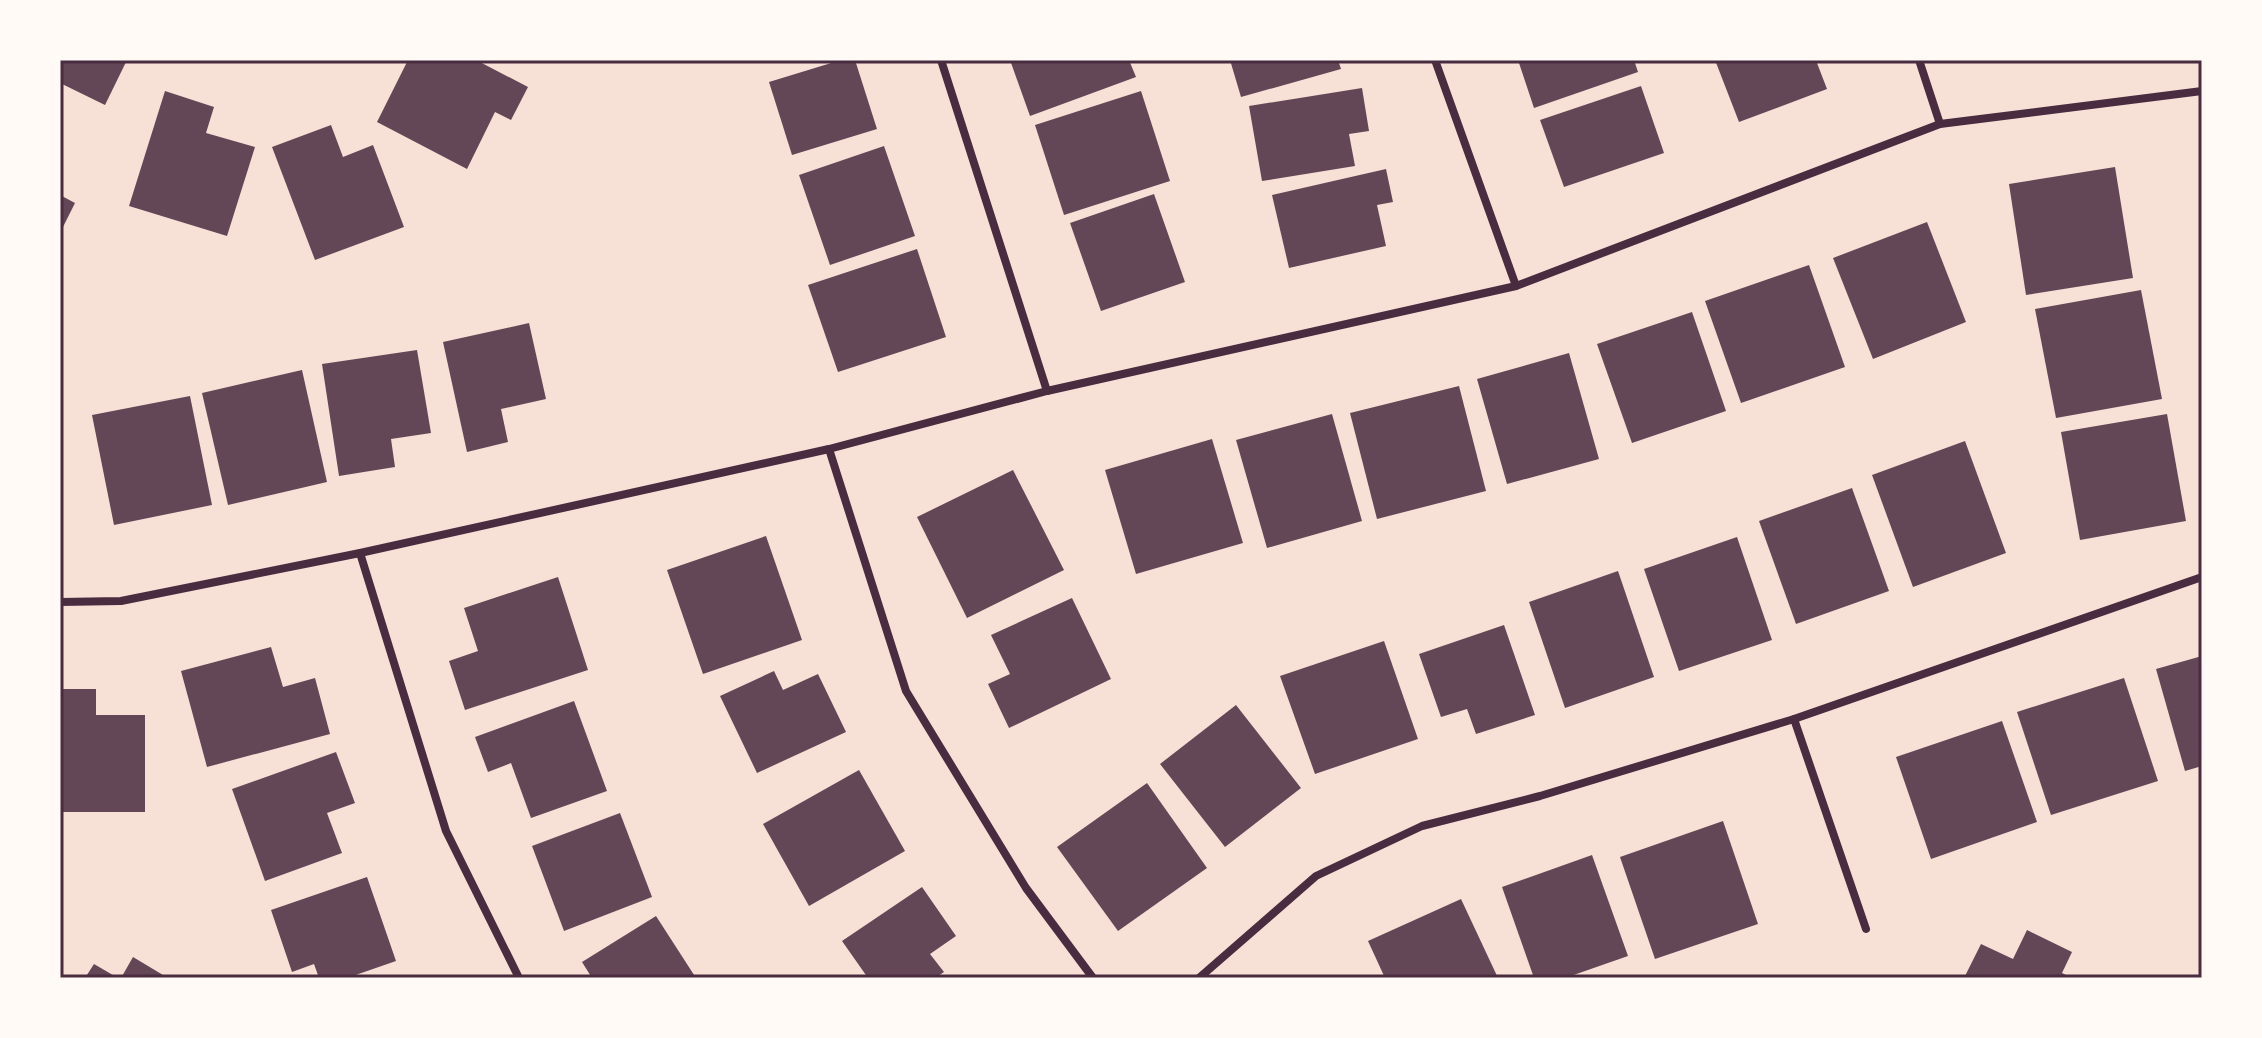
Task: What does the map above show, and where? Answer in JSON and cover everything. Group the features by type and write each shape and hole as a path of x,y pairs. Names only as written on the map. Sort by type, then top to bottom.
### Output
{"street":[{"path":"941,60 1047,391"},
{"path":"1435,60 1516,286"},
{"path":"1919,60 1940,124"},
{"path":"60,602 121,601 360,553 829,449 1047,391 1516,286 1940,124 2202,91"},
{"path":"829,449 906,691 1026,888 1093,978"},
{"path":"360,553 446,831 519,978"},
{"path":"1199,978 1316,876 1422,826 1540,796 1794,719 2202,577"},
{"path":"1794,719 1866,929"}],"building":[{"path":"60,60 127,60 105,105 60,83"},
{"path":"408,60 476,60 528,87 511,120 495,112 467,169 377,122"},
{"path":"841,60 855,60 877,129 792,155 769,82"},
{"path":"1010,60 1129,60 1136,77 1030,116"},
{"path":"1230,60 1338,60 1341,69 1241,97"},
{"path":"1518,60 1634,60 1638,72 1534,108"},
{"path":"1715,60 1825,60 1817,63 1827,89 1739,122"},
{"path":"1641,86 1664,153 1564,187 1540,120"},
{"path":"1362,88 1369,131 1349,134 1355,166 1262,181 1249,106"},
{"path":"165,91 214,107 206,133 255,147 227,236 129,206"},
{"path":"1141,91 1170,181 1064,215 1035,125"},
{"path":"331,125 343,157 373,145 404,227 315,260 272,147"},
{"path":"884,146 915,236 830,265 799,175"},
{"path":"2115,167 2133,278 2026,295 2009,184"},
{"path":"1386,169 1393,202 1377,205 1386,246 1289,268 1272,195"},
{"path":"1154,194 1185,282 1101,311 1070,223"},
{"path":"60,195 75,203 60,233"},
{"path":"1927,222 1966,322 1873,359 1833,258"},
{"path":"917,249 946,337 838,372 808,285"},
{"path":"1809,265 1845,367 1741,403 1705,301"},
{"path":"2141,290 2162,399 2056,418 2035,309"},
{"path":"1692,312 1726,411 1632,443 1597,344"},
{"path":"529,323 546,399 501,409 508,442 467,452 443,342"},
{"path":"417,350 431,433 391,439 395,467 339,476 322,364"},
{"path":"1569,353 1599,459 1507,484 1477,379"},
{"path":"302,370 327,482 228,505 202,393"},
{"path":"1459,386 1486,491 1377,519 1350,413"},
{"path":"190,396 212,505 114,525 92,415"},
{"path":"1332,414 1362,521 1267,548 1236,440"},
{"path":"2167,414 2186,521 2080,540 2061,432"},
{"path":"1212,439 1243,543 1136,574 1105,470"},
{"path":"1965,441 2006,553 1913,587 1872,475"},
{"path":"1013,470 1064,570 967,618 917,517"},
{"path":"1852,488 1889,591 1796,624 1759,521"},
{"path":"766,536 802,640 703,674 667,570"},
{"path":"1737,537 1772,640 1679,671 1644,569"},
{"path":"1618,571 1654,677 1565,708 1529,602"},
{"path":"558,577 588,670 465,710 449,661 478,651 464,608"},
{"path":"1072,598 1111,679 1009,728 988,684 1010,674 991,635"},
{"path":"1504,625 1535,715 1476,734 1467,709 1441,717 1419,654"},
{"path":"1384,641 1418,739 1315,774 1280,676"},
{"path":"271,647 283,687 315,678 330,734 207,767 181,671"},
{"path":"2202,656 2202,766 2185,771 2156,669"},
{"path":"774,671 783,690 818,674 846,732 757,773 720,696"},
{"path":"2124,678 2158,781 2051,815 2017,712"},
{"path":"60,689 96,689 96,715 145,715 145,812 60,812"},
{"path":"574,701 607,791 531,818 511,763 488,772 475,737"},
{"path":"1236,705 1301,788 1225,847 1160,764"},
{"path":"2002,721 2037,822 1931,859 1896,757"},
{"path":"336,752 355,803 327,813 342,853 265,881 232,789"},
{"path":"859,770 905,851 809,906 763,824"},
{"path":"1147,783 1207,868 1118,931 1057,847"},
{"path":"620,813 652,897 564,931 532,846"},
{"path":"1723,821 1758,924 1655,959 1620,857"},
{"path":"1592,855 1628,956 1565,978 1534,978 1502,887"},
{"path":"367,877 396,961 347,978 319,978 314,964 292,972 271,910"},
{"path":"922,887 956,936 930,954 944,972 935,978 868,978 842,941"},
{"path":"1461,899 1498,978 1385,978 1368,941"},
{"path":"656,916 696,978 592,978 582,962"},
{"path":"2027,930 2072,952 2062,973 2072,978 1964,978 1981,944 2013,959"},
{"path":"133,957 168,978 121,978"},
{"path":"94,964 118,978 85,978"}]}
